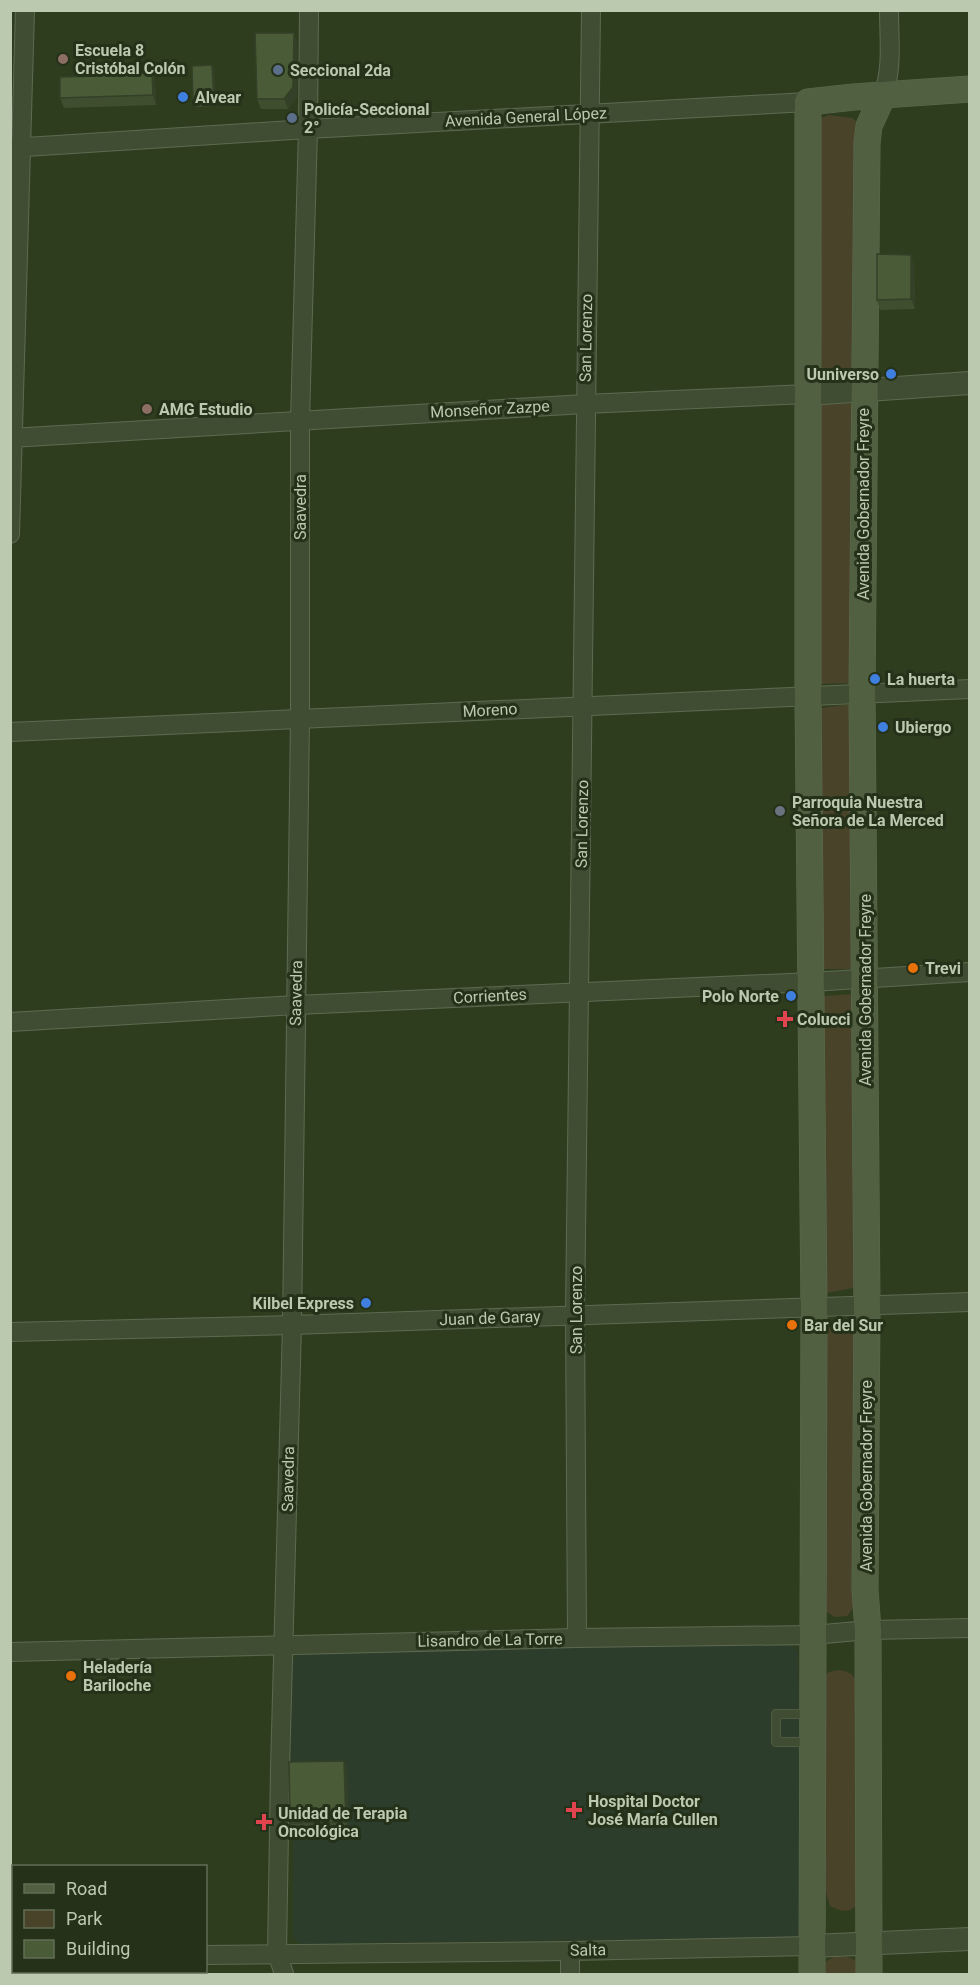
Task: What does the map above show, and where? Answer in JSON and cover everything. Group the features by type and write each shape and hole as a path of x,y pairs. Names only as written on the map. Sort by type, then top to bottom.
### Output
{"main road":[{"name":"Avenida General López","path":"808,102 969,89"},
{"name":"Avenida Gobernador Freyre","path":"868,1974 868,1630 865,1590 867,1306 862,693 864,389 867,143 869,126 883,95"},
{"path":"808,102 808,697 814,1307 812,1974"}],"street":[{"path":"10,534 16,147 25,10"},
{"name":"Saavedra","path":"284,1974 277,1953 292,1325 300,719 300,420 309,10"},
{"name":"San Lorenzo","path":"577,1638 575,1315 591,10"},
{"name":"Avenida Gobernador Freyre","path":"883,95 889,80 890,66 889,10"},
{"name":"Avenida General López","path":"16,147 808,102"},
{"name":"Monseñor Zazpe","path":"12,438 969,383"},
{"name":"Moreno","path":"10,732 969,689"},
{"name":"Corrientes","path":"10,1022 296,1005 811,982 969,972"},
{"name":"Juan de Garay","path":"10,1332 292,1325 969,1302"},
{"name":"Lisandro de La Torre","path":"10,1652 577,1638 813,1635 868,1630 969,1628"},
{"name":"Salta","path":"207,1955 812,1946 969,1939"},
{"path":"570,1951 570,1974"}],"lane":[{"path":"813,1714 776,1714 776,1742 813,1742"}],"shaded area":[{"name":"Hospital Doctor José María Cullen","path":"787,1643 798,1651 802,1930 795,1937 301,1944 293,1938 293,1830 348,1828 347,1768 291,1768 292,1661 302,1651"}],"green space":[{"path":"829,115 852,118 858,123 854,378 822,380 817,126 821,118"},
{"path":"854,403 851,683 820,684 817,405"},
{"path":"850,704 854,969 819,969 821,708"},
{"path":"853,994 858,1287 827,1293 823,996"},
{"path":"833,1324 842,1324 855,1330 855,1606 847,1616 835,1617 822,1609 822,1333"},
{"path":"838,1670 850,1673 857,1683 860,1902 846,1911 830,1906 826,1892 824,1676"},
{"path":"834,1957 848,1957 855,1960 857,1974 822,1974 825,1962"}],"building":[{"name":"Seccional 2da","path":"255,33 294,33 293,87 284,99 257,99"},
{"path":"212,65 214,99 193,100 192,66"},
{"path":"132,66 132,73 152,72 153,95 60,98 60,77 96,76 95,67"},
{"path":"877,254 911,255 911,299 877,300"},
{"path":"344,1761 346,1822 290,1823 289,1762"}],"place":[{"name":"Escuela 8 Cristóbal Colón","path":"63,59"},
{"name":"Seccional 2da","path":"278,70"},
{"name":"Alvear","path":"183,97"},
{"name":"Policía-Seccional 2°","path":"292,118"},
{"name":"Uuniverso","path":"891,374"},
{"name":"AMG Estudio","path":"147,409"},
{"name":"La huerta","path":"875,679"},
{"name":"Ubiergo","path":"883,727"},
{"name":"Parroquia Nuestra Señora de La Merced","path":"780,811"},
{"name":"Trevi","path":"913,968"},
{"name":"Polo Norte","path":"791,996"},
{"name":"Colucci","path":"785,1019"},
{"name":"Kilbel Express","path":"366,1303"},
{"name":"Bar del Sur","path":"792,1325"},
{"name":"Heladería Bariloche","path":"71,1676"},
{"name":"Hospital Doctor José María Cullen","path":"574,1810"},
{"name":"Unidad de Terapia Oncológica","path":"264,1822"}]}
